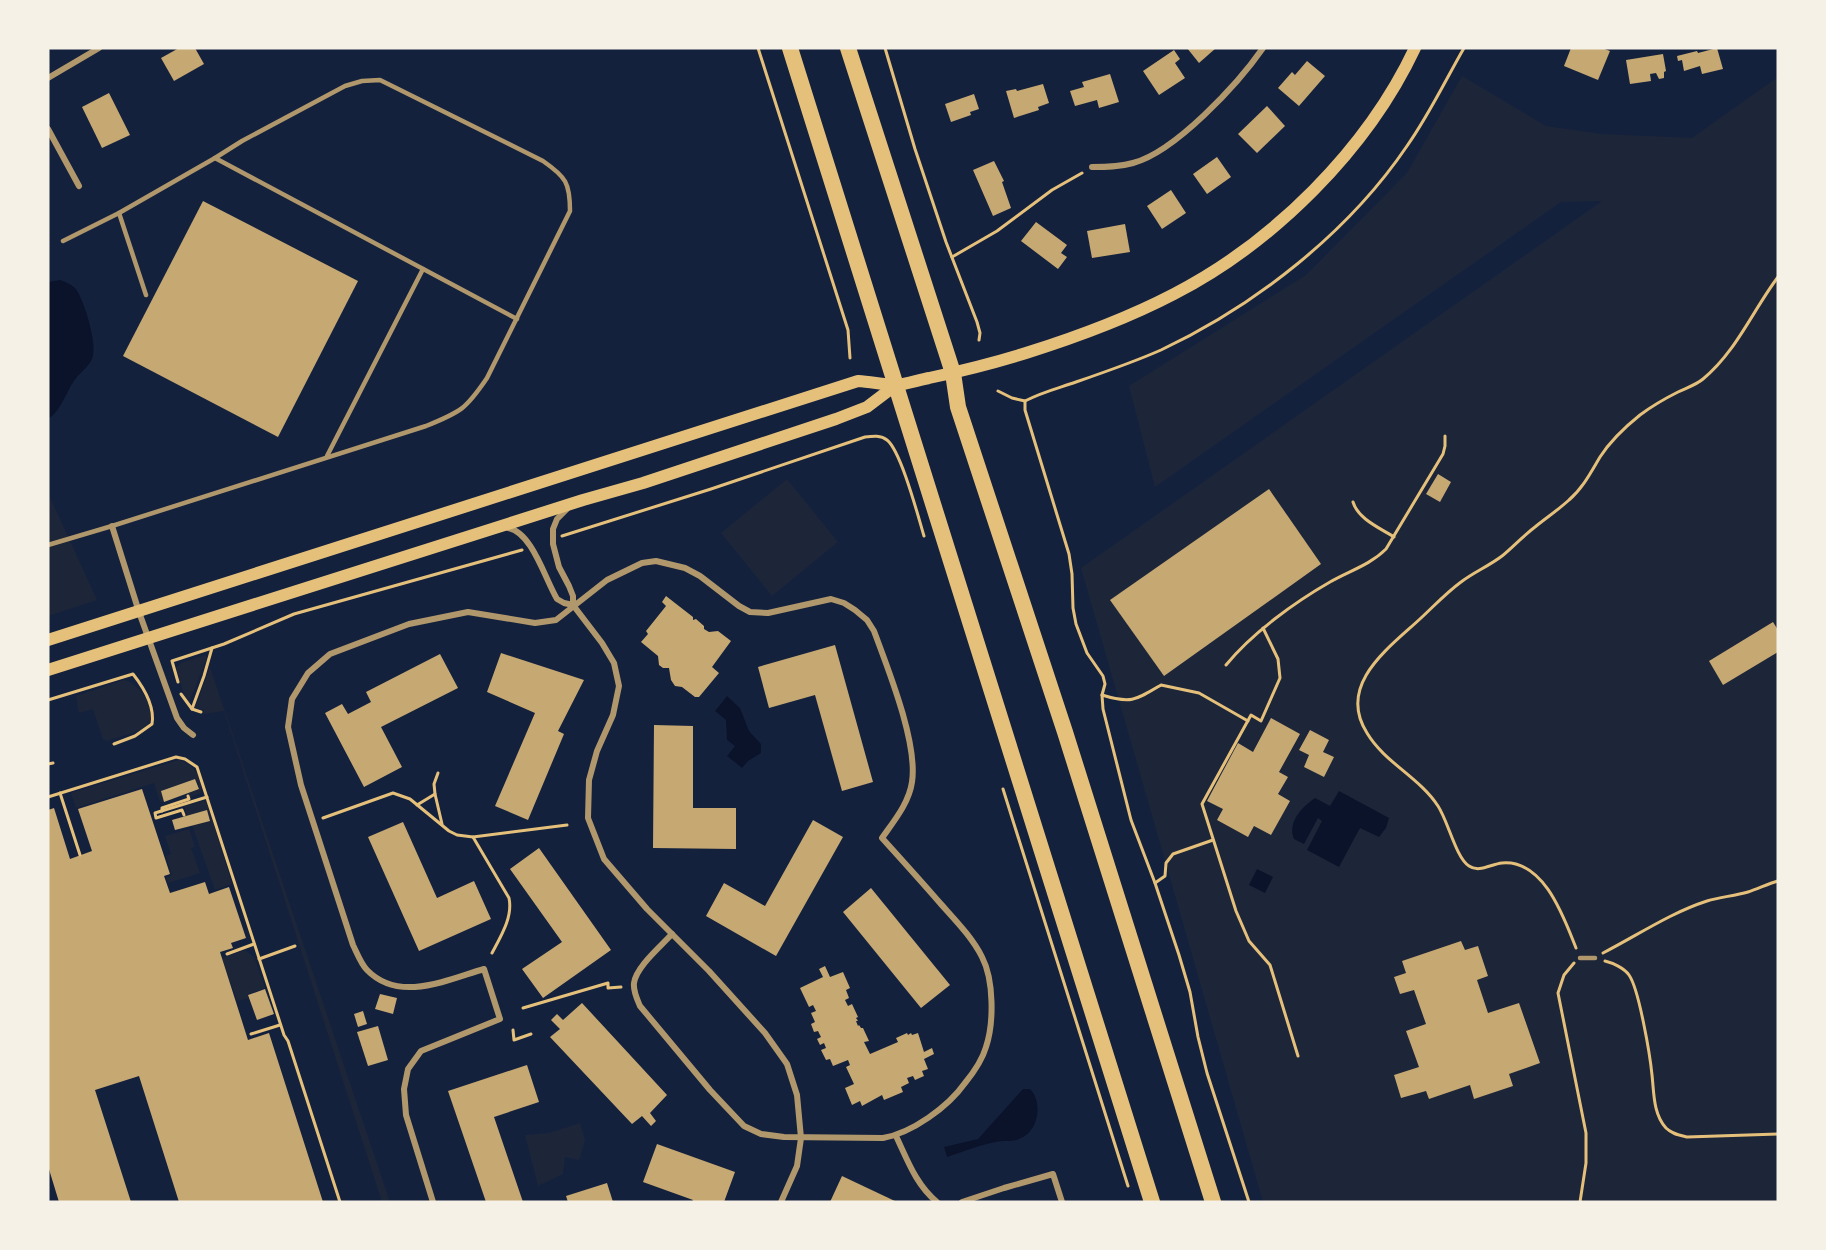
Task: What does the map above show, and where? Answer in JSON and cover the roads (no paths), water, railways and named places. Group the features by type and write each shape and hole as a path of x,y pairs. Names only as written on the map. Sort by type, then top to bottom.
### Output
{"highway":[{"path":"790,48 1152,1202"},
{"path":"848,48 953,373 958,406 1065,732 1213,1202"}],"main road":[{"path":"48,640 858,381 896,385 989,365 1081,336 1134,314 1176,293 1251,245 1325,179 1356,144 1385,103 1415,48"},
{"path":"48,670 643,483 836,419 867,407 896,385"}],"street":[{"path":"48,78 99,48"},
{"path":"1092,167 1113,167 1134,163 1162,150 1201,117 1230,88 1263,48"},
{"path":"48,129 79,186"},
{"path":"583,500 564,511 557,519 552,540 559,567 573,596 573,605 603,643 614,663 619,686 613,715 597,751 589,780 588,818 604,859 647,909 709,971 758,1025 787,1064 797,1095 801,1138 797,1167 781,1202"},
{"path":"112,526 139,612 177,718 193,735"},
{"path":"492,529 514,529 524,537 557,599 573,605"},
{"path":"434,1202 406,1115 404,1089 408,1069 421,1051 500,1019 484,969 428,986 404,988 380,980 366,969 353,945 301,784 288,727 292,699 309,673 330,654 410,624 468,612 535,623 556,620 607,580 642,563 656,561 685,568 700,576 750,612 768,613 831,599 855,610 867,620 874,631 899,702 913,766 912,782 905,805 882,838 963,929 983,958 990,984 990,1032 979,1065 946,1104 896,1136 801,1138 761,1134 744,1126 710,1089 640,1006 635,995 634,984 638,972 672,934"},
{"path":"896,1136 911,1169 926,1194 937,1202"},
{"path":"963,1202 1053,1174 1062,1202"}],"lane":[{"path":"48,544 112,526 426,426 455,414 472,401 487,378 570,212 569,191 562,175 543,161 380,80 362,81 345,86 242,141 119,213 63,241"},
{"path":"215,158 517,319"},
{"path":"119,213 146,295"},
{"path":"327,456 423,269"},
{"path":"1580,958 1595,958"}]}
